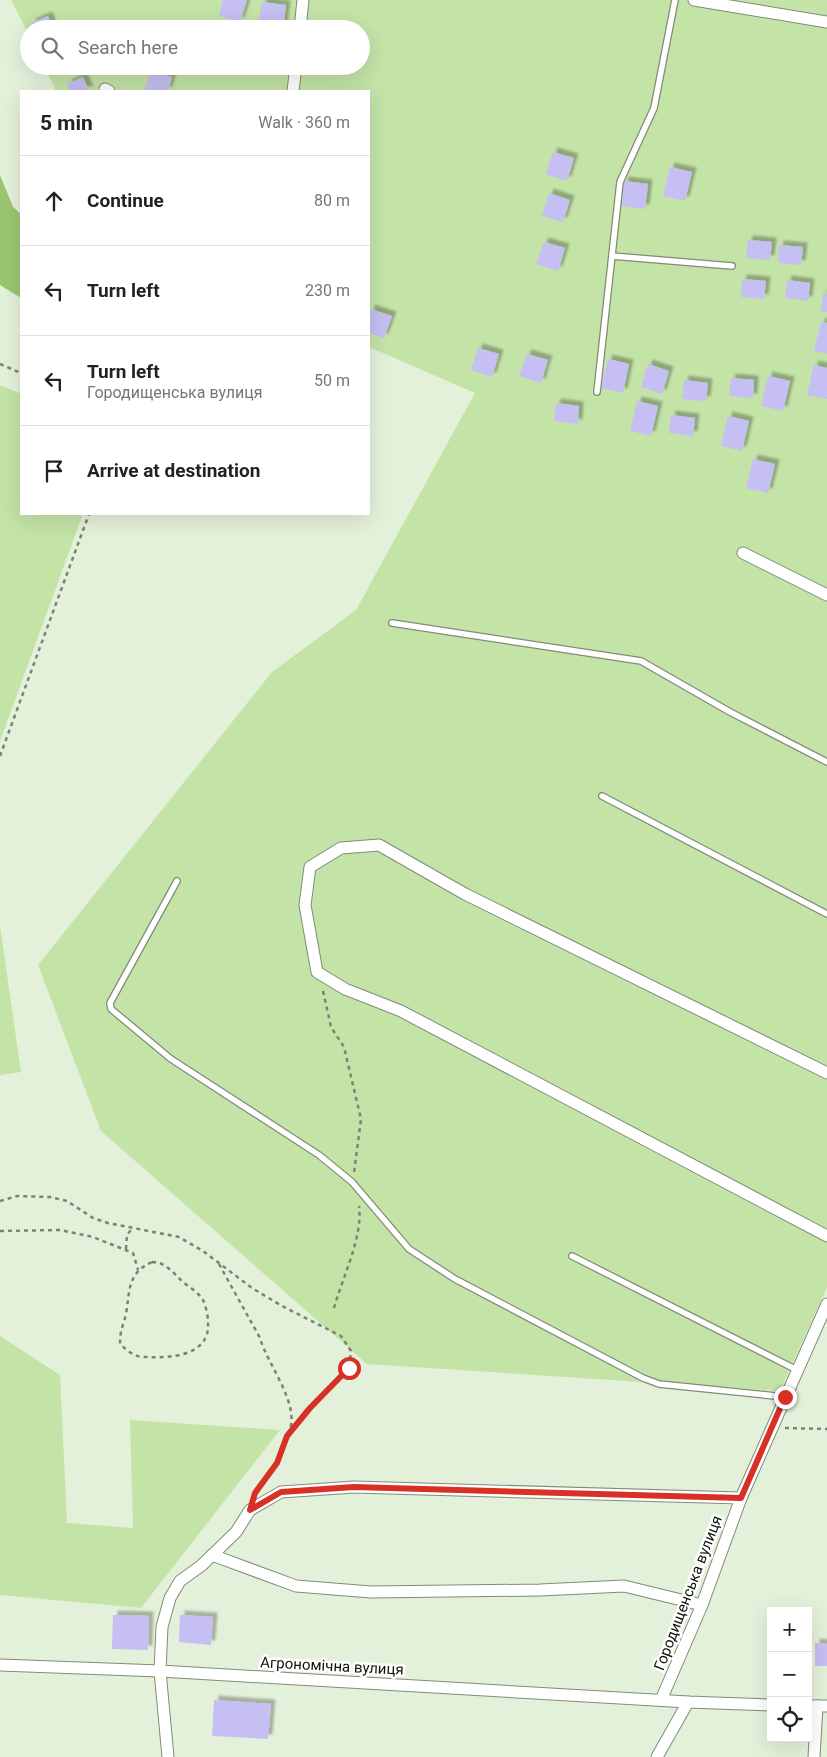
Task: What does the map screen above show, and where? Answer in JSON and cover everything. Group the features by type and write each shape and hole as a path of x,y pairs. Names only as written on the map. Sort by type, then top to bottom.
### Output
{"street":[{"path":"301,20 303,0"},
{"path":"694,0 827,22"},
{"path":"293,90 295,75"},
{"path":"743,553 827,595"},
{"path":"827,1073 465,894 379,845 341,848 310,867 305,905 317,972 345,989 401,1011 493,1061 590,1109 827,1236"},
{"name":"Городищенська вулиця","path":"661,1700 702,1605 741,1498 827,1304"},
{"path":"168,1757 160,1671 162,1627 170,1598 180,1581 202,1566 236,1532 250,1510 281,1492 354,1487 741,1498"},
{"path":"212,1555 296,1586 371,1592 540,1590 624,1586 702,1605"},
{"name":"Агрономічна вулиця","path":"0,1665 160,1671 688,1702 767,1705"},
{"path":"658,1757 688,1702"},
{"path":"814,1757 817,1706"}],"lane":[{"path":"597,392 620,182 654,108 675,0"},
{"path":"612,256 732,266"},
{"path":"392,623 641,662 827,762"},
{"path":"602,796 827,914"},
{"path":"177,881 110,1003 111,1009 172,1059 318,1155 352,1182 409,1249 455,1279 643,1378 659,1384 785,1397"},
{"path":"572,1256 797,1370"}],"path":[{"path":"0,364 20,373"},
{"path":"0,756 89,515"},
{"path":"320,974 331,1027 344,1047 362,1119 352,1182"},
{"path":"0,1201 25,1196 59,1198 80,1208 93,1218 132,1229 160,1232 179,1237 219,1262 274,1302 339,1335 350,1348 351,1359 347,1372 310,1408 287,1436"},
{"path":"334,1308 347,1263 359,1237 361,1218 359,1202"},
{"path":"126,1249 127,1235 132,1229"},
{"path":"0,1231 60,1230 93,1237 133,1253 138,1270"},
{"path":"152,1262 160,1262 202,1300 207,1313 208,1331 202,1345 188,1353 143,1357 130,1352 120,1344 120,1330 125,1316 130,1282 138,1270 152,1262"},
{"path":"219,1262 260,1338 285,1393 292,1424 277,1463 255,1493 250,1510"},
{"path":"771,1428 827,1429"}],"shaded area":[{"path":"11,0 827,0 827,1287 780,1391 367,1364 101,1131 38,965 272,672 356,610 475,393 370,347 370,90 56,90 48,75 370,75 370,20 21,20"},
{"path":"0,175 13,207 20,213 20,297 0,285"},
{"path":"0,385 20,394 20,515 83,515 0,741"},
{"path":"0,925 21,1072 0,1075"},
{"path":"0,1336 60,1375 67,1523 133,1528 130,1420 280,1430 141,1608 0,1595"}],"building":[{"path":"223,0 247,0 241,20 219,16"},
{"path":"262,2 286,5 284,20 259,20"},
{"path":"48,16 50,20 38,20"},
{"path":"149,75 172,77 168,90 144,90"},
{"path":"83,77 89,90 70,90 67,84"},
{"path":"553,152 574,158 567,181 546,174"},
{"path":"670,167 692,172 685,201 663,196"},
{"path":"624,181 648,184 645,209 621,206"},
{"path":"549,193 570,200 563,222 542,216"},
{"path":"748,240 772,242 770,260 746,258"},
{"path":"544,242 565,248 558,271 536,264"},
{"path":"779,245 803,247 801,265 778,263"},
{"path":"742,279 766,281 764,299 741,297"},
{"path":"787,280 810,283 808,301 785,298"},
{"path":"823,293 827,294 827,312 821,311"},
{"path":"370,309 392,316 384,338 370,333"},
{"path":"821,322 827,323 827,354 814,351"},
{"path":"478,348 499,354 492,377 471,370"},
{"path":"527,354 548,360 541,383 519,376"},
{"path":"608,359 629,364 623,393 601,388"},
{"path":"648,364 669,371 662,394 641,387"},
{"path":"814,365 827,368 827,399 807,395"},
{"path":"768,376 790,381 783,411 761,406"},
{"path":"731,378 754,380 753,398 729,396"},
{"path":"684,380 708,383 706,401 682,399"},
{"path":"637,401 658,406 651,436 630,431"},
{"path":"556,403 579,406 578,424 554,421"},
{"path":"671,415 695,418 693,436 669,433"},
{"path":"728,416 749,421 742,451 721,446"},
{"path":"753,459 775,464 768,493 746,488"},
{"path":"113,1615 149,1616 148,1650 112,1649"},
{"path":"180,1615 213,1617 211,1645 179,1642"},
{"path":"815,1643 827,1644 827,1666 815,1666"},
{"path":"214,1700 271,1704 268,1739 212,1736"}],"route":[{"path":"349,1368 310,1408 287,1436 277,1463 255,1493 250,1510 281,1492 354,1487 741,1498 785,1397"}]}
